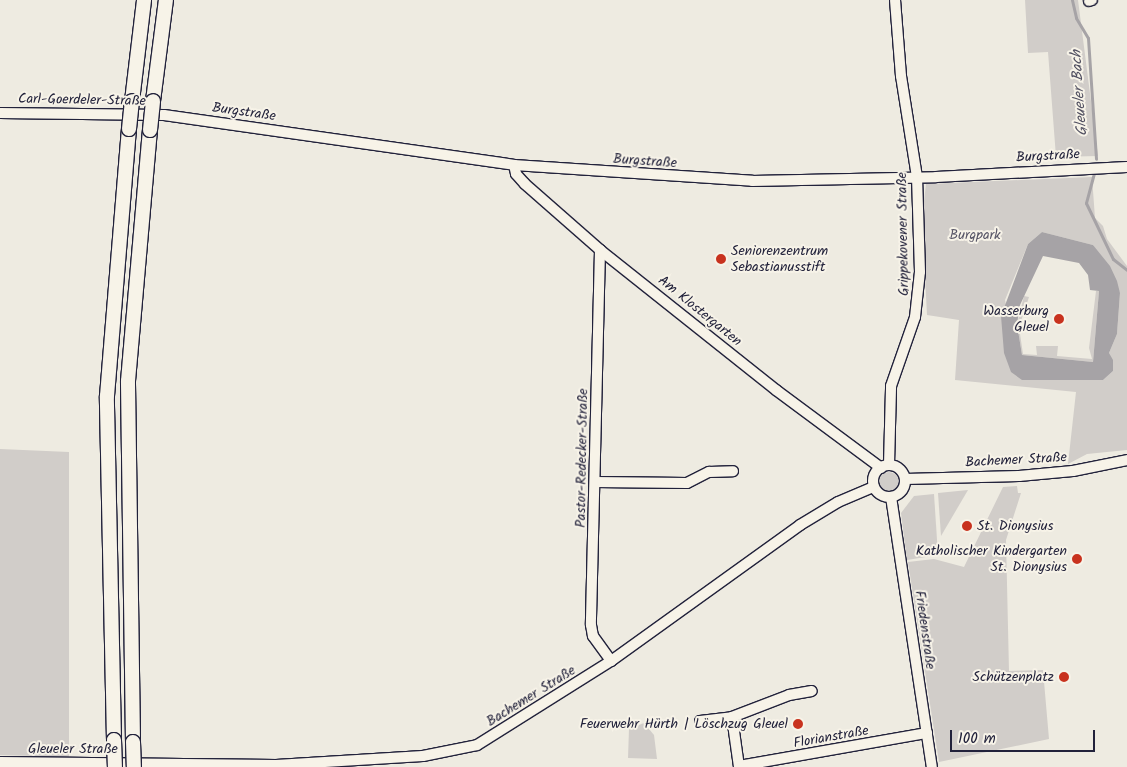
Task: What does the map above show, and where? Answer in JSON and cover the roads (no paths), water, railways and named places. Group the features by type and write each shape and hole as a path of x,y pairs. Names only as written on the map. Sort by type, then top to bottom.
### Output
{"highway":[{"path":"115,767 107,396 129,129 144,0"},
{"path":"140,765 133,742 128,381 150,130 166,0"}],"street":[{"name":"Grippekovener Straße","path":"885,467 891,386 919,299 917,177 901,76 895,0"},
{"name":"Carl-Goerdeler-Straße","path":"0,113 164,115"},
{"name":"Burgstraße","path":"164,115 514,165 762,181 917,177 1127,167"},
{"name":"Am Klostergarten","path":"514,165 516,174 525,184 600,250 776,390 885,467"},
{"name":"Pastor-Redecker-Straße","path":"600,250 591,631 611,660"},
{"name":"Bachemer Straße","path":"905,479 1027,475 1073,471 1127,460"},
{"path":"885,467 899,469 905,479 902,490 891,497 880,494 874,487 874,478 885,467"},
{"path":"595,482 687,483 709,472 733,471"},
{"name":"Bachemer Straße","path":"140,765 294,765 422,756 477,745 611,660 800,524 838,502 874,487"},
{"name":"Friedenstraße","path":"891,497 932,767"},
{"path":"700,721 732,717 789,695 812,691"},
{"path":"732,717 739,766"},
{"name":"Florianstraße","path":"739,766 927,733"},
{"name":"Gleueler Straße","path":"0,762 140,765"}],"waterway":[{"name":"Gleueler Bach","path":"1072,0 1076,18 1088,38 1096,159"},
{"name":"Gleueler Bach","path":"1094,173 1086,203 1113,259 1127,270"}],"place":[{"name":"Seniorenzentrum Sebastianusstift","path":"721,259"},
{"name":"Wasserburg Gleuel","path":"1059,319"},
{"name":"St. Dionysius","path":"967,526"},
{"name":"Katholischer Kindergarten St. Dionysius","path":"1077,559"},
{"name":"Schützenplatz","path":"1064,677"},
{"name":"Feuerwehr Hürth | Löschzug Gleuel","path":"798,724"}],"park label":[{"name":"Burgpark","path":"975,235"}]}
